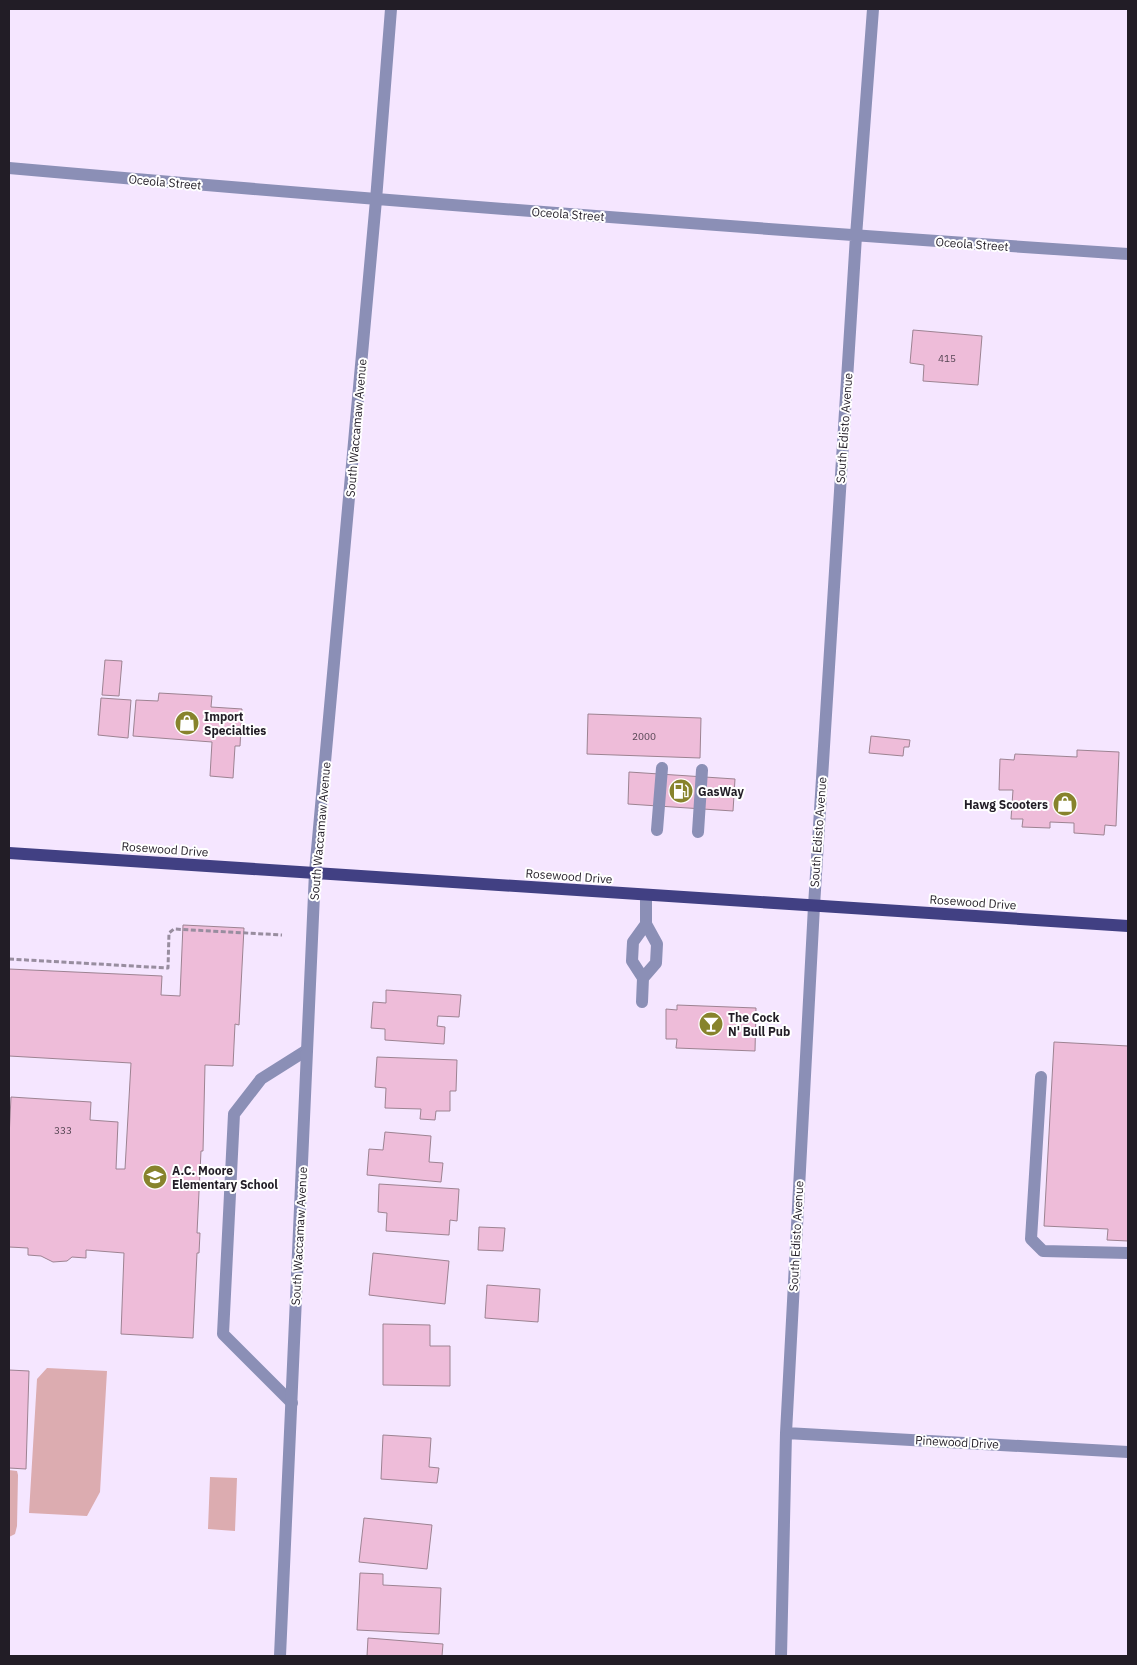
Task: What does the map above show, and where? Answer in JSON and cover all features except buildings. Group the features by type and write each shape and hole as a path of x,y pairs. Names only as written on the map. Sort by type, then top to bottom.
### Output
{"main road":[{"name":"Rosewood Drive","path":"9,853 1128,926"}],"street":[{"name":"South Waccamaw Avenue","path":"280,1656 315,872 376,200 391,9"},
{"name":"South Edisto Avenue","path":"781,1656 786,1433 814,906 856,236 873,9"},
{"name":"Oceola Street","path":"9,168 376,200 856,236 1128,254"},
{"path":"657,830 662,768"},
{"path":"698,832 702,770"},
{"path":"643,978 656,963 657,944 646,924 646,895"},
{"path":"642,1002 643,978 632,961 633,942 646,924"},
{"path":"292,1403 223,1334 234,1114 260,1079 307,1050"},
{"path":"1041,1077 1031,1239 1043,1251 1128,1253"},
{"name":"Pinewood Drive","path":"786,1433 1128,1452"}],"path":[{"path":"9,959 168,968 168,933 174,929 282,935"}],"shaded area":[{"path":"47,1368 107,1371 100,1492 87,1516 29,1513 37,1379"},
{"path":"9,1470 17,1471 18,1475 17,1526 15,1534 9,1537"},
{"path":"210,1477 237,1478 235,1531 208,1529"}],"place":[{"name":"Import Specialties","path":"187,723"},
{"name":"GasWay","path":"681,791"},
{"name":"Hawg Scooters","path":"1065,804"},
{"name":"The Cock N' Bull Pub","path":"711,1024"},
{"name":"A.C. Moore Elementary School","path":"155,1177"}]}
